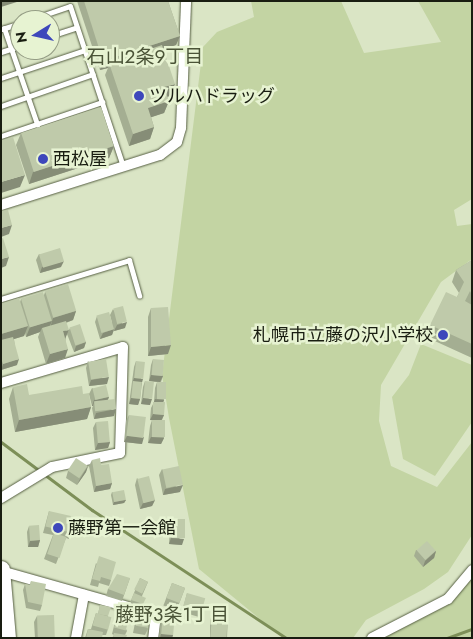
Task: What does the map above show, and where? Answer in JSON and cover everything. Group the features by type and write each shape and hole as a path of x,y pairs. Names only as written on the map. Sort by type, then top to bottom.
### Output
{"highway":[{"path":"1,570 7,638"}],"street":[{"path":"1,205 160,155 177,142 180,128 186,1"},
{"path":"1,383 123,348 120,453 52,467 21,488 1,498"},
{"path":"1,570 156,615 153,638"},
{"path":"372,638 448,599 472,570"},
{"path":"76,638 84,595"}],"lane":[{"path":"58,10 70,6 124,167"},
{"path":"60,33 77,27"},
{"path":"3,29 10,46"},
{"path":"1,78 85,50"},
{"path":"15,60 37,124"},
{"path":"1,106 93,74"},
{"path":"1,136 102,102"},
{"path":"1,299 129,260 139,296"}],"green space":[{"path":"251,1 341,1 364,53 441,42 418,1 472,1 472,199 454,210 457,226 472,224 472,259 441,282 381,385 379,421 391,466 437,487 472,442 472,535 448,572 424,589 366,620 353,638 283,638 199,569 162,375 203,47 217,32 254,17"},
{"path":"421,344 472,365 472,422 435,476 403,459 392,397 409,375"},
{"path":"472,566 472,638 382,638 449,603"}],"building":[{"path":"84,1 168,1 180,36 103,61"},
{"path":"162,45 175,84 164,87 169,101 148,108 154,127 133,134 109,63"},
{"path":"101,107 114,146 34,172 21,133"},
{"path":"13,137 25,175 1,182 1,141"},
{"path":"8,210 12,225 1,228 1,211"},
{"path":"3,238 9,257 1,259 1,239"},
{"path":"60,248 64,261 43,268 39,254"},
{"path":"472,260 472,295 470,291 465,301 472,305 472,344 430,325 446,292 457,297 464,282 456,270"},
{"path":"68,284 76,311 53,318 45,291"},
{"path":"43,292 52,321 30,327 21,299"},
{"path":"19,298 28,326 1,334 1,304"},
{"path":"123,306 127,322 117,324 113,308"},
{"path":"168,307 171,345 151,347 151,308"},
{"path":"109,312 114,329 101,333 97,316"},
{"path":"66,321 69,330 63,331 68,349 50,354 42,328"},
{"path":"80,324 86,342 75,345 70,327"},
{"path":"13,337 19,359 3,364 1,340"},
{"path":"106,359 109,377 91,380 88,362"},
{"path":"153,359 164,360 163,376 152,375"},
{"path":"136,361 145,362 143,379 134,378"},
{"path":"133,381 142,382 140,399 131,398"},
{"path":"145,381 154,382 152,399 143,398"},
{"path":"157,382 166,382 166,399 157,399"},
{"path":"27,384 29,395 82,386 83,394 89,393 91,407 19,420 13,387"},
{"path":"106,385 109,397 95,400 92,388"},
{"path":"115,399 116,409 95,411 94,401"},
{"path":"153,402 165,402 164,415 153,414"},
{"path":"129,415 146,417 143,438 126,436"},
{"path":"152,420 165,420 165,437 152,437"},
{"path":"108,421 110,442 98,443 96,422"},
{"path":"76,458 88,466 79,478 68,470"},
{"path":"100,458 101,465 109,464 112,483 96,486 92,460"},
{"path":"179,466 183,485 166,488 162,470"},
{"path":"149,476 155,500 143,503 137,479"},
{"path":"124,490 126,500 114,502 112,492"},
{"path":"49,511 75,517 72,533 45,527"},
{"path":"172,519 185,519 185,538 172,538"},
{"path":"39,525 40,540 30,541 29,526"},
{"path":"54,533 66,537 60,558 47,554"},
{"path":"427,541 436,551 425,560 417,550"},
{"path":"99,556 116,562 111,580 101,577 100,581 92,579"},
{"path":"117,574 130,578 124,595 108,589"},
{"path":"140,578 148,582 142,594 134,590"},
{"path":"31,581 46,584 42,605 28,602 25,584 30,585"},
{"path":"172,583 185,588 179,603 166,598"},
{"path":"134,593 146,598 143,604 131,600"},
{"path":"187,593 205,598 202,611 183,605"},
{"path":"100,605 111,607 108,616 98,614"},
{"path":"118,612 130,615 126,630 114,628"},
{"path":"138,612 150,614 148,628 136,626"},
{"path":"96,613 111,617 108,630 93,626"},
{"path":"163,613 175,614 173,635 161,634"},
{"path":"212,614 228,615 226,638 210,637"},
{"path":"54,615 55,638 38,638 37,616"},
{"path":"88,629 103,632 102,638 86,638"},
{"path":"114,633 127,635 126,638 113,638"}],"waterway":[{"path":"1,442 92,510 286,638"},
{"path":"447,638 472,629"}],"place":[{"name":"ツルハドラッグ","path":"139,96"},
{"name":"西松屋","path":"43,159"},
{"name":"札幌市立藤の沢小学校","path":"443,335"},
{"name":"藤野第一会館","path":"58,528"}],"district":[{"name":"石山2条9丁目","path":"145,57"},
{"name":"藤野3条1丁目","path":"172,615"}]}
